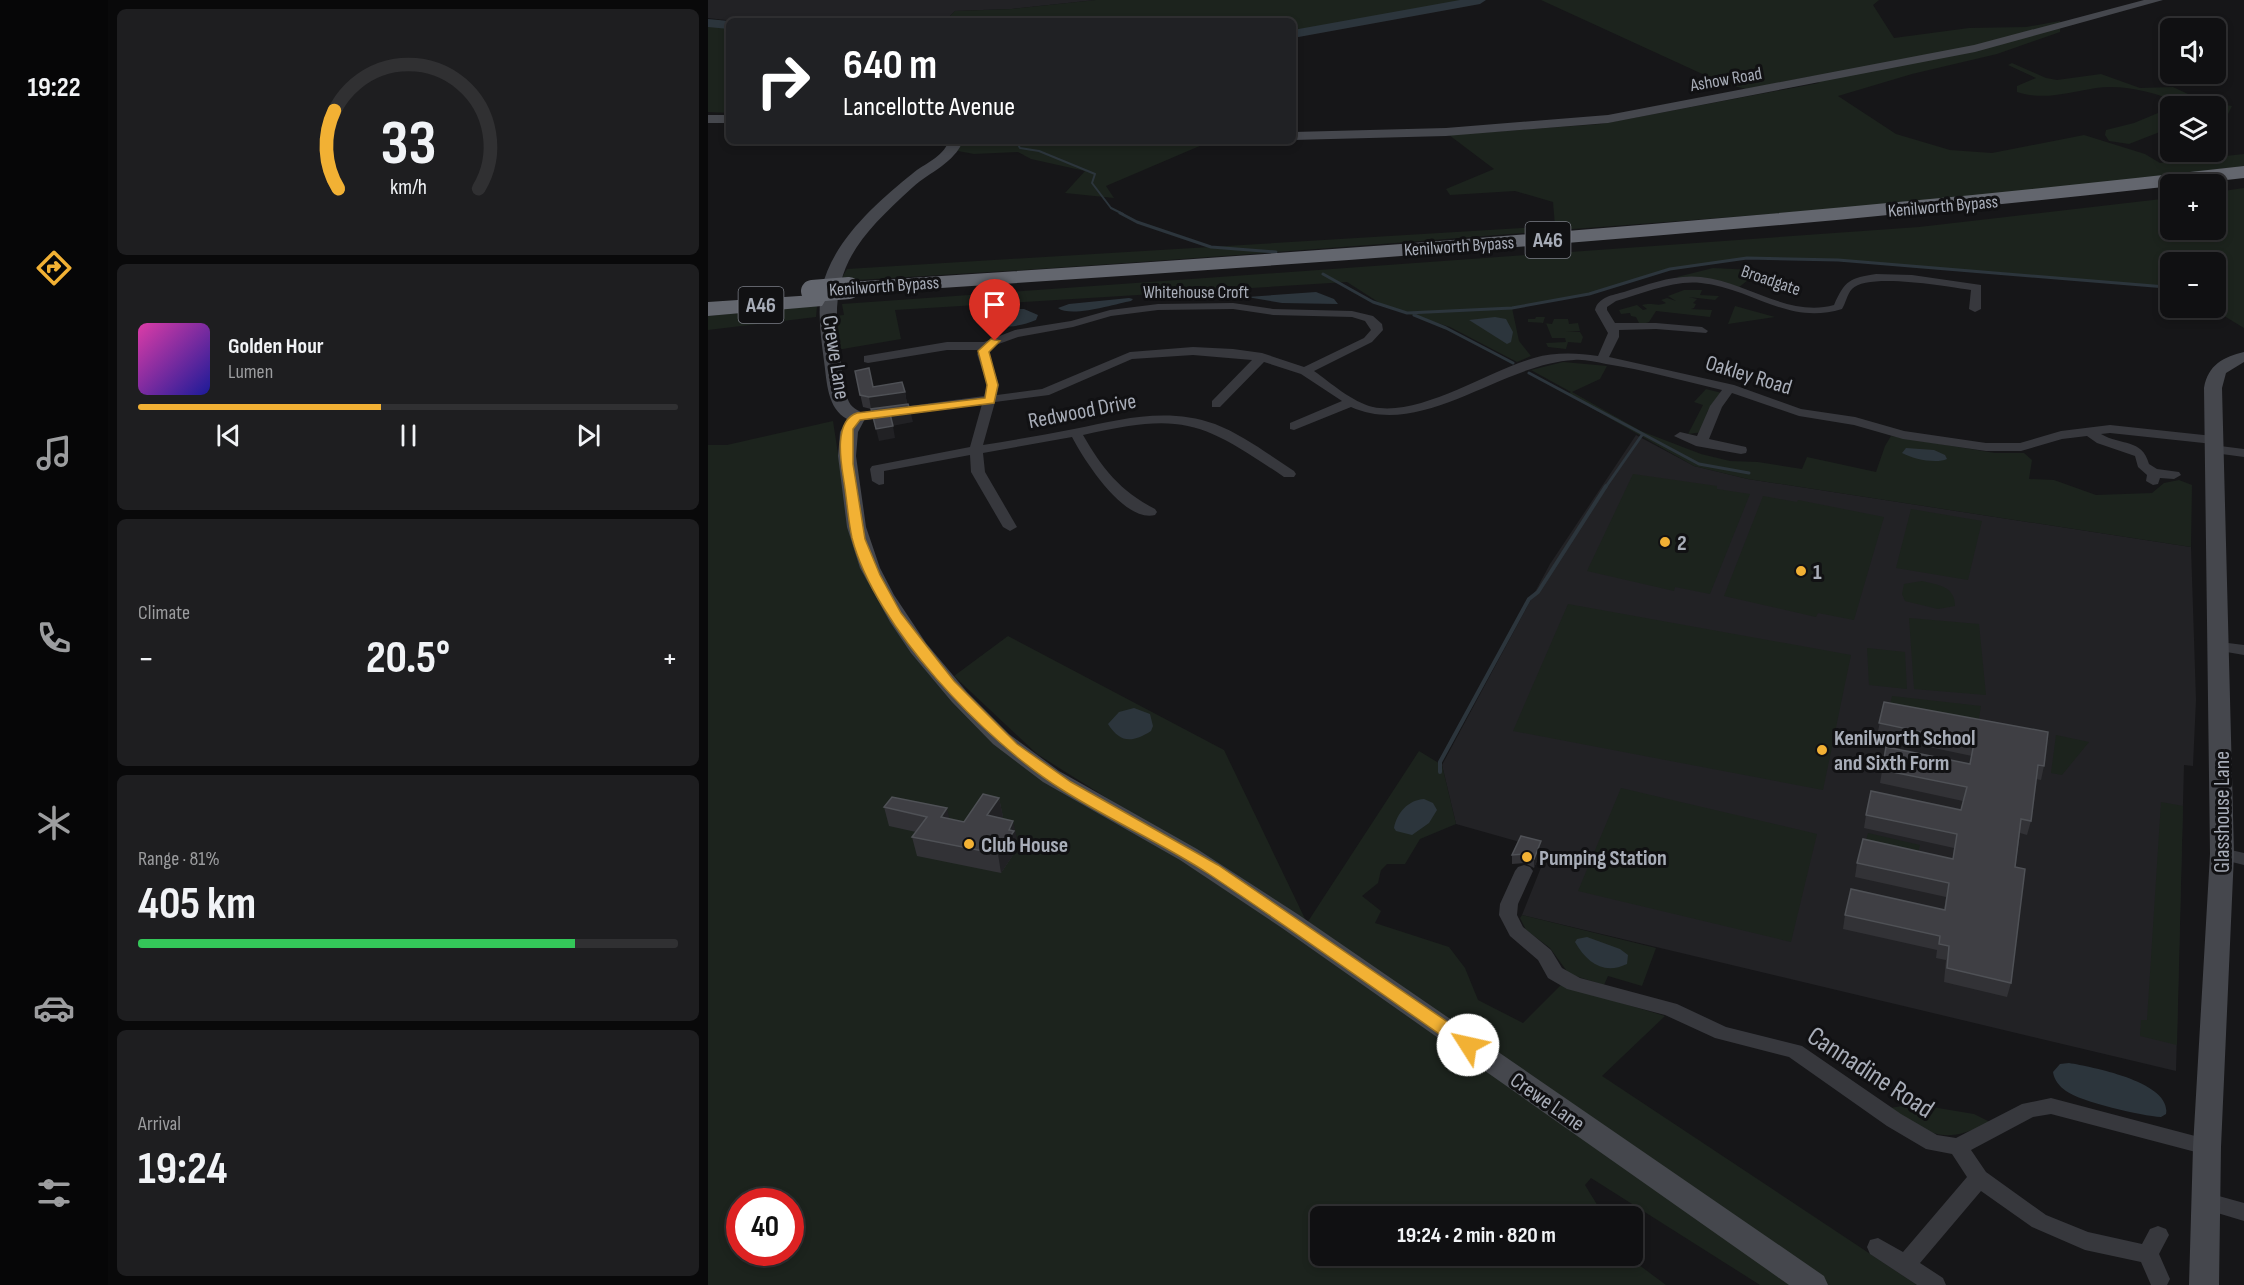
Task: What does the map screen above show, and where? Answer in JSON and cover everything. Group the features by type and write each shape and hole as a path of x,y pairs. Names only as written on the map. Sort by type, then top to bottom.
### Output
{"highway":[{"name":"Kenilworth Bypass","path":"708,309 813,296 1652,232 2019,199 2244,172"},
{"path":"2226,184 2244,181"},
{"name":"Kenilworth Bypass","path":"850,293 1626,243 2000,210 2160,192"},
{"name":"Kenilworth Bypass","path":"708,299 813,296"}],"street":[{"name":"Ashow Road","path":"1296,136 1446,132 1608,119 1976,48 2157,0"},
{"path":"708,120 726,119"},
{"name":"Crewe Lane","path":"955,144 951,152 916,177 861,231 842,255 831,280 828,308 830,340 839,397 846,411 857,417 848,429 848,464 859,539 873,575 895,614 949,684 1000,738 1066,786 1213,869 1812,1285"},
{"name":"Broadgate","path":"1614,327 1601,310 1605,302 1682,280 1702,280 1723,284 1780,305 1817,312 1838,307 1846,288 1858,280 1901,279 1977,287 1976,309"},
{"name":"Whitehouse Croft","path":"986,346 1015,334 1073,324 1110,313 1158,307 1233,306 1273,312 1352,314 1369,318 1376,324 1377,330 1368,340 1305,371"},
{"path":"1602,359 1614,333 1614,327 1656,326 1702,331"},
{"path":"868,359 947,346 986,346 983,354 993,385 976,450 978,472 1010,527"},
{"path":"857,417 1046,392 1075,381 1117,359 1139,354 1193,351 1262,357 1305,371 1351,402 1300,429"},
{"name":"Oakley Road","path":"1351,402 1369,410 1390,412 1421,407 1547,358 1576,356 1602,359 1730,388 1799,411 1855,422 1903,435 1986,447 2021,447 2061,435 2096,430 2149,432 2213,444 2244,453"},
{"path":"1216,404 1262,357"},
{"name":"Glasshouse Lane","path":"2204,1285 2208,1202 2207,1147 2233,856 2220,647 2213,444 2214,377 2223,364 2244,357"},
{"path":"1701,443 1707,433 1716,406 1730,388"},
{"name":"Redwood Drive","path":"877,470 1076,433 1134,419 1177,419 1218,429 1263,461 1290,474"},
{"path":"2096,430 2100,441 2134,449 2141,455"},
{"path":"2149,432 2141,455 2141,463 2154,477 2175,475"},
{"path":"1076,433 1108,484 1131,503 1150,512"},
{"path":"1680,436 1701,443 1740,450"},
{"path":"2220,647 2244,650"},
{"name":"Cannadine Road","path":"1524,871 1509,904 1508,915 1516,931 1545,955 1560,977 1574,984 1684,1014 1722,1033 1795,1051 1917,1135 1933,1143 1958,1147"},
{"path":"2159,1280 2153,1245 2085,1240 2040,1221 1979,1178 1958,1147 2029,1110 2051,1106 2207,1147"},
{"path":"1905,1265 1979,1178"},
{"path":"2208,1202 2244,1212"},
{"path":"1878,1246 1935,1285"}],"shaded area":[{"path":"708,0 1096,0 1012,9 955,11 948,18 726,18 726,20 708,18"},
{"path":"1096,0 1480,0 1296,33 1296,18 948,18 955,11 1012,9"},
{"path":"1541,0 1879,0 1873,5 1894,38 1969,28 2026,27 2060,21 2060,32 1997,54 1912,74 1838,96 1896,134 1950,150 1992,153 2084,135 2145,154 2160,163 2226,162 2226,156 2244,154 2244,166 1988,195 1817,210 1200,258 840,281 847,269 1555,226 1553,202 1515,191 1450,195 1446,189 1494,169 1449,135 1601,124 1819,83 1813,76 1746,89 1722,83"},
{"path":"708,23 726,25 726,113 708,112"},
{"path":"2012,63 2046,78 2057,80 2101,74 2140,88 2173,87 2192,96 2162,96 2117,87 2047,96 2027,95 2017,92 2017,86 2036,78 2008,65"},
{"path":"2226,105 2232,106 2226,114"},
{"path":"2160,112 2160,132 2129,144 2109,141 2105,135 2106,130 2134,123"},
{"path":"959,144 1204,144 1106,186 1114,198 1065,193 1085,171 1031,159 1018,152 974,154 958,151"},
{"path":"2244,188 2244,328 2226,317 2226,252 2160,252 2160,287 1838,260 1747,258 1670,269 1589,294 1512,308 1519,341 1531,356 1517,362 1450,327 1386,307 1347,282 895,310 901,339 837,350 835,316 844,315 842,304 1919,227 2160,199 2160,240 2226,240 2226,191"},
{"path":"1713,268 1753,270 1748,280 1738,288 1681,280 1677,277"},
{"path":"1684,290 1702,290 1700,295 1719,296 1715,300 1689,297 1697,299 1693,303 1696,304 1694,308 1691,309 1712,310 1710,317 1656,311 1649,322 1640,325 1636,317 1631,316 1630,313 1621,314 1619,310 1637,305 1643,310 1647,309 1642,305 1663,304 1666,303 1661,300 1667,298 1676,301 1668,296"},
{"path":"1316,292 1334,299 1338,304 1282,303 1247,297"},
{"path":"1133,299 1083,311 1064,311 1058,308 1069,304"},
{"path":"817,306 816,317 708,330 708,316"},
{"path":"1735,306 1775,317 1728,324"},
{"path":"1024,309 1038,315 1036,320 1014,326 1003,326 993,321 992,316 996,312"},
{"path":"1495,317 1506,319 1513,332 1511,342 1507,344 1469,320"},
{"path":"1545,317 1543,323 1528,322 1528,319"},
{"path":"1554,319 1568,319 1569,324 1578,323 1580,331 1566,332 1580,332 1583,337 1581,343 1568,342 1566,349 1548,347 1546,343 1566,342 1565,338 1552,338 1546,323 1552,324"},
{"path":"1563,362 1607,366 1600,379 1572,392 1641,431 1701,454 1730,461 1758,462 1802,469 1807,457 1876,472 1891,436 1995,453 2024,453 2032,460 2029,479 2054,480 2096,495 2152,493 2164,483 2179,480 2192,485 2191,547 1748,479 1694,466 1567,394 1571,392 1531,370"},
{"path":"1706,389 1722,393 1707,412 1703,432 1688,434 1703,405 1694,402"},
{"path":"833,421 851,539 981,731 1307,924 1037,754 954,676 1008,636 1224,750 1307,923 1419,751 1442,765 1456,824 1420,839 1405,864 1387,864 1381,870 1378,883 1362,896 1381,911 1375,923 1449,947 1465,968 1478,1000 1523,1023 1561,985 1665,1016 1602,1076 1917,1285 1760,1285 1643,1211 1643,1206 1635,1206 1591,1178 1585,1185 1598,1206 1310,1206 1310,1266 1640,1266 1666,1285 708,1285 708,445 727,445"},
{"name":"Kenilworth School and Sixth Form","path":"1636,435 1694,466 1748,479 2191,547 2196,700 2193,766 2184,765 2176,1071 1522,915 1548,850 1456,824 1442,765 1550,564"},
{"path":"1906,448 1934,450 1945,455 1947,459 1931,461 1918,459 1902,453"},
{"name":"2","path":"1633,474 1717,486 1717,489 1750,494 1710,594 1675,587 1674,591 1587,571"},
{"name":"1","path":"1763,496 1797,502 1798,500 1884,517 1854,620 1818,613 1816,617 1724,596"},
{"path":"1911,509 1982,521 1968,580 1896,568"},
{"path":"1922,581 1949,590 1955,606 1938,609 1905,601 1902,594 1904,584"},
{"path":"1568,604 1851,655 1823,790 1513,731"},
{"path":"1909,618 1979,624 1986,695 1914,689"},
{"path":"1867,648 1905,652 1907,689 1869,685"},
{"path":"1892,696 1981,706 1977,730 1888,713"},
{"path":"1134,708 1150,714 1153,726 1151,731 1138,738 1122,738 1108,724 1119,712"},
{"path":"2056,735 2089,742 2062,775 2051,773"},
{"path":"1621,788 1817,834 1791,942 1578,891"},
{"path":"1424,799 1433,803 1437,810 1429,823 1412,835 1396,831 1395,822 1404,808"},
{"path":"2161,802 2183,806 2177,1045 2140,1036 2141,1020 2147,1020"},
{"path":"1868,833 1920,845 1916,862 1863,850"},
{"path":"1522,915 1656,948 1642,986 1608,976 1604,985 1569,974 1550,948 1526,930 1520,918"},
{"path":"1587,937 1620,949 1628,955 1627,964 1611,968 1591,961 1575,942 1577,939"},
{"path":"2069,1063 2111,1072 2144,1085 2157,1093 2164,1103 2166,1114 2161,1117 2112,1108 2066,1091 2053,1072 2060,1064"},
{"path":"1914,1104 1974,1114 1990,1122 1960,1134 1938,1134 1927,1131 1890,1108"}],"building":[{"path":"869,368 873,387 902,382 905,392 869,397 860,395 855,371"},
{"path":"908,404 910,410 890,414 893,426 876,429 871,409"},
{"name":"Kenilworth School and Sixth Form","path":"1884,702 2048,732 2044,766 2038,765 2031,821 2021,819 2015,867 2025,869 2011,983 1947,968 1949,946 1939,944 1940,936 1845,915 1851,889 1945,910 1949,883 1857,863 1863,839 1953,859 1957,834 1866,815 1871,791 1961,810 1967,787 1882,770 1886,747 1970,764 1974,743 1879,723"},
{"path":"983,794 999,798 987,815 1013,821 1009,830 1014,831 998,854 912,837 927,817 884,807 892,797 947,808 941,817 964,822"},
{"path":"1521,836 1541,841 1534,859 1525,854 1512,855"}],"waterway":[{"path":"1296,33 1480,0"},
{"path":"708,23 726,25"},
{"path":"1018,144 1020,148 1039,151 1095,174 1092,183 1111,208 1123,214"},
{"path":"1120,213 1137,222 1211,247 1276,252"},
{"path":"1323,274 1373,302 1407,313 1512,308 1589,294 1670,269 1747,258 1838,260 2160,287"},
{"path":"1414,315 1446,328 1513,363"},
{"path":"1529,373 1699,464 1749,473"},
{"path":"1605,488 1642,435"},
{"path":"1440,772 1440,762 1529,599 1538,592 1606,486"}],"place":[{"name":"2","path":"1665,542"},
{"name":"1","path":"1801,571"},
{"name":"Kenilworth School and Sixth Form","path":"1822,750"},
{"name":"Club House","path":"969,844"},
{"name":"Pumping Station","path":"1527,857"}],"route":[{"path":"995,341 983,351 993,385 990,400 857,417 849,426 848,464 859,539 873,575 895,614 949,684 1012,748 1066,786 1213,869 1468,1045"}]}
